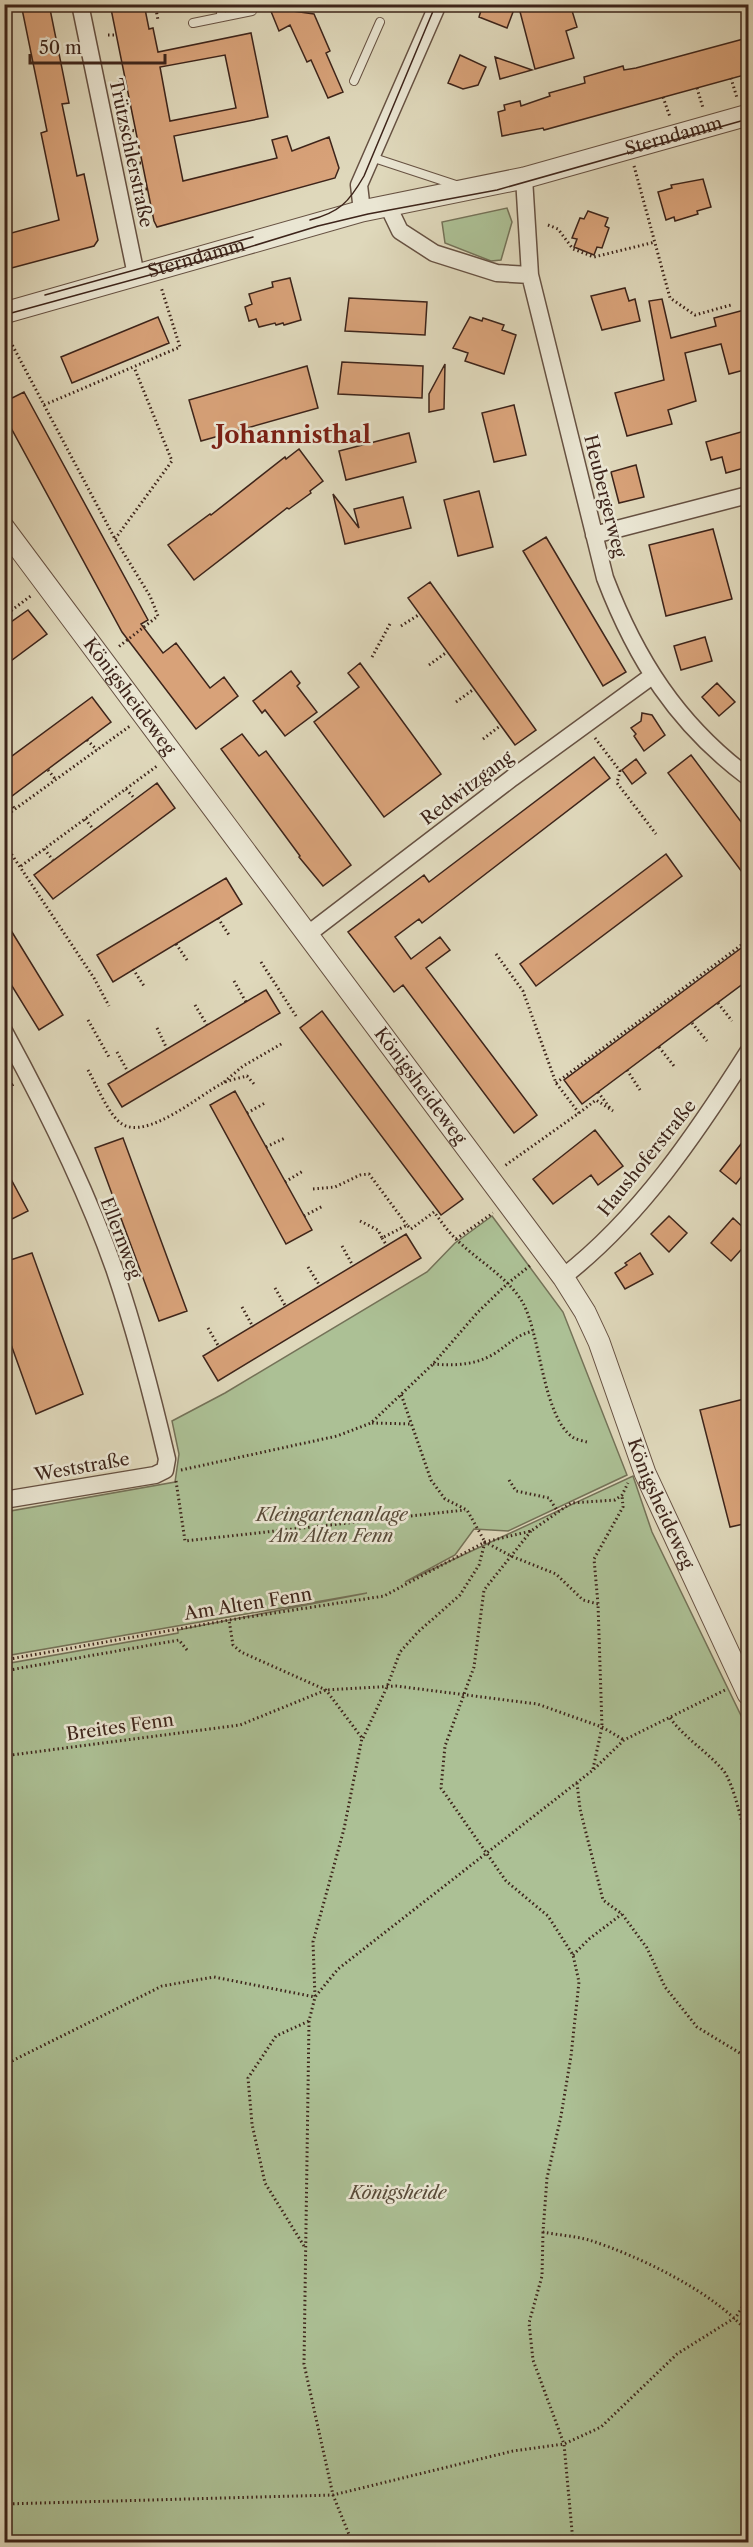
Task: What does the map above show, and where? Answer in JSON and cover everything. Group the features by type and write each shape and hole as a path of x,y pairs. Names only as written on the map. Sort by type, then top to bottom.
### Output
{"street":[{"name":"Trützschlerstraße","path":"80,4 146,272"},
{"path":"362,211 359,185 438,4"},
{"name":"Sterndamm","path":"4,313 362,211 525,178 629,150 743,106"},
{"name":"Heubergerweg","path":"525,178 530,275 594,536 616,608 652,676 692,726 748,777"},
{"path":"388,206 400,231 434,254 497,273 530,275"},
{"path":"594,536 748,495"},
{"name":"Königsheideweg","path":"4,528 563,1277 585,1312 603,1353 645,1473 746,1688"},
{"name":"Redwitzgang","path":"308,934 652,676"},
{"name":"Ellernweg","path":"4,1031 40,1097 114,1269 144,1363 166,1459 165,1470"},
{"name":"Haushoferstraße","path":"563,1277 589,1256 633,1210 710,1112 748,1052"},
{"name":"Weststraße","path":"4,1500 155,1474 165,1470"}],"lane":[{"path":"219,4 222,17"},
{"path":"193,23 252,11"},
{"path":"354,81 380,22"},
{"path":"371,157 471,190"}],"path":[{"path":"155,4 159,20"},
{"path":"108,35 116,35"},
{"path":"731,78 743,106"},
{"path":"118,81 125,80"},
{"path":"697,88 702,108"},
{"path":"663,97 670,117"},
{"path":"128,130 136,131"},
{"path":"629,150 670,298 695,315 731,305"},
{"path":"135,163 142,163"},
{"path":"141,189 147,189"},
{"path":"549,225 558,229 573,249 594,257 655,242"},
{"path":"44,405 180,347 146,272"},
{"path":"4,338 8,337 115,539 150,596 158,616 102,659"},
{"path":"115,539 172,461 134,367"},
{"path":"4,616 46,585"},
{"path":"400,626 420,614"},
{"path":"372,657 390,624"},
{"path":"429,665 447,652"},
{"path":"456,702 474,689"},
{"path":"4,817 144,717"},
{"path":"585,725 620,771 617,783 656,834"},
{"path":"483,739 500,726"},
{"path":"87,740 97,750"},
{"path":"21,866 173,754"},
{"path":"48,770 56,780"},
{"path":"126,789 135,800"},
{"path":"7,800 15,809"},
{"path":"85,819 94,830"},
{"path":"4,843 94,978 110,1006"},
{"path":"44,849 53,860"},
{"path":"218,918 229,935"},
{"path":"556,1083 748,940"},
{"path":"176,944 187,960"},
{"path":"496,954 523,991 556,1083 579,1113"},
{"path":"261,962 296,1016"},
{"path":"133,969 144,986"},
{"path":"234,981 246,1002"},
{"path":"718,1004 732,1022"},
{"path":"195,1005 207,1025"},
{"path":"88,1020 109,1057"},
{"path":"692,1023 706,1041"},
{"path":"157,1028 167,1049"},
{"path":"88,1070 113,1116 122,1125 131,1127 154,1124 189,1105 243,1066 283,1042"},
{"path":"659,1047 674,1066"},
{"path":"117,1052 128,1072"},
{"path":"627,1070 640,1089"},
{"path":"222,1083 247,1076 254,1084"},
{"path":"489,1177 596,1100 613,1111 598,1092"},
{"path":"247,1113 265,1103"},
{"path":"266,1147 285,1138"},
{"path":"285,1182 303,1171"},
{"path":"313,1188 335,1187 360,1175 369,1174 411,1229 434,1212 456,1239 507,1284 522,1303 533,1331 548,1395 559,1421 573,1438 587,1442"},
{"path":"456,1239 508,1202"},
{"path":"304,1216 322,1206"},
{"path":"360,1221 378,1230 387,1246"},
{"path":"382,1238 407,1225"},
{"path":"342,1246 353,1266"},
{"path":"371,1423 433,1364 477,1313 507,1284 546,1254"},
{"path":"309,1267 320,1286"},
{"path":"275,1288 286,1306"},
{"path":"242,1307 253,1327"},
{"path":"208,1328 219,1347"},
{"path":"433,1364 464,1364 482,1360 519,1335 533,1331"},
{"path":"401,1394 431,1480 444,1499 467,1510 485,1542 511,1556 556,1574 583,1600 598,1604"},
{"path":"412,1424 371,1423 337,1436 177,1471 186,1541 467,1510"},
{"path":"573,2542 564,2444 533,2360 529,2323 542,2276 547,2178 571,2056 579,1982 573,1955 548,1916 506,1881 441,1788 445,1746 474,1667 484,1590 531,1531 571,1503 615,1500 622,1495 629,1481 645,1473"},
{"path":"509,1480 516,1491 549,1498 558,1512"},
{"path":"593,1770 602,1727 598,1604 594,1559 623,1507 622,1495"},
{"name":"Am Alten Fenn","path":"4,1660 229,1620 384,1596 485,1542 531,1531"},
{"path":"361,1742 387,1687 400,1652 418,1632 460,1595 479,1565 485,1542"},
{"path":"229,1620 233,1645 241,1652 326,1690 387,1687 466,1694 537,1704 602,1727 624,1740"},
{"path":"4,1671 179,1640 188,1650"},
{"path":"315,1996 338,1969 593,1770 624,1740 670,1718 746,1688"},
{"path":"326,1690 362,1738 344,1829 313,1942 315,1996 309,2021 304,2364 333,2495 352,2542"},
{"name":"Breites Fenn","path":"4,1756 240,1725 326,1690"},
{"path":"670,1718 682,1733 724,1771 741,1818 748,1849"},
{"path":"577,1782 580,1809 603,1900 622,1914 647,1948 665,1987 697,2026 748,2058"},
{"path":"573,1955 589,1939 622,1914"},
{"path":"4,2065 162,1986 214,1977 315,1996"},
{"path":"305,2248 265,2184 252,2124 248,2078 276,2036 309,2021"},
{"path":"543,2232 588,2240 689,2285 736,2317 748,2333"},
{"path":"4,2504 333,2495 513,2451 564,2444 601,2427 677,2354 736,2317 748,2298"}],"green space":[{"path":"507,208 512,222 501,260 491,261 445,243 442,222"},
{"name":"Königsheide","path":"492,1216 563,1312 627,1475 508,1531 474,1529 455,1555 405,1582 633,1476 652,1532 748,1730 748,2542 5,2542 5,1664 178,1633 178,1630 367,1593 5,1656 5,1512 175,1482 179,1454 172,1421 225,1393 427,1272 455,1243"}],"building":[{"path":"21,4 49,4 69,103 62,104 77,176 84,174 98,240 94,246 4,270 4,235 59,220 41,133 47,131"},
{"path":"110,4 144,4 149,29 153,28 158,52 251,33 268,117 174,136 183,181 277,158 272,140 287,136 292,151 329,137 339,168 335,178 157,227","holes":["225,55 236,108 170,121 160,67"]},
{"path":"268,4 291,4 293,11 314,14 330,51 326,53 343,92 328,98 311,60 307,62 290,25 279,31"},
{"path":"483,4 516,4 507,28 479,17"},
{"path":"518,4 570,4 577,27 566,31 574,58 535,69"},
{"path":"747,38 748,74 544,130 543,128 502,136 498,112 505,110 504,105 520,101 521,106 550,96 549,93 585,83 584,77 623,66 624,70 636,68"},
{"path":"460,55 486,67 478,85 463,89 448,83"},
{"path":"495,57 532,70 500,79"},
{"path":"703,179 711,207 697,211 698,214 675,221 674,217 666,220 658,192 672,188 671,185"},
{"path":"588,211 608,218 605,226 609,228 602,248 597,247 594,255 574,247 577,239 572,238 580,218 584,219"},
{"path":"290,278 301,320 284,325 275,323 259,327 256,319 249,321 245,307 252,304 249,294 273,287 272,282"},
{"path":"625,288 629,301 635,299 640,321 602,330 591,296"},
{"path":"349,298 427,302 425,335 345,331"},
{"path":"662,299 671,338 716,326 714,318 748,309 748,369 729,374 721,344 685,353 696,401 668,410 672,424 627,436 615,393 664,380 649,301"},
{"path":"158,317 169,343 72,383 61,357"},
{"path":"470,317 482,321 483,318 504,325 502,330 516,335 504,374 465,361 468,353 453,348"},
{"path":"342,362 423,366 422,398 338,394"},
{"path":"445,364 444,409 429,412 429,394"},
{"path":"307,366 318,408 201,441 189,400"},
{"path":"24,392 148,620 141,624 163,653 176,643 210,688 224,677 238,696 196,729 122,632 4,415 4,402"},
{"path":"514,405 526,455 494,462 482,413"},
{"path":"748,430 748,467 726,473 722,457 711,460 706,442"},
{"path":"409,433 416,462 346,480 339,451"},
{"path":"299,449 323,481 310,491 311,493 289,509 287,508 194,580 168,545 211,515 285,457 286,459"},
{"path":"636,465 644,497 619,503 611,472"},
{"path":"479,491 493,547 458,556 444,500"},
{"path":"333,494 359,528 354,509 403,497 411,528 345,544"},
{"path":"713,529 732,599 666,616 649,545"},
{"path":"546,537 626,672 603,686 523,551"},
{"path":"430,582 536,730 515,745 408,598"},
{"path":"28,610 47,634 4,666 4,627"},
{"path":"705,637 712,661 681,670 674,646"},
{"path":"360,663 441,774 384,817 314,722 359,687 348,673"},
{"path":"291,671 300,683 297,686 317,712 285,736 265,710 262,713 253,701"},
{"path":"717,683 735,702 719,716 702,697"},
{"path":"92,697 111,722 4,802 4,762"},
{"path":"642,713 652,715 665,735 644,751 631,728 641,721"},
{"path":"242,734 259,756 266,751 351,865 323,886 299,857 221,749"},
{"path":"691,755 748,831 748,880 668,773"},
{"path":"594,757 610,778 422,923 419,919 395,937 411,959 440,937 450,950 426,968 537,1115 514,1133 403,985 394,992 348,932 424,875 429,882"},
{"path":"636,759 646,773 632,784 622,770"},
{"path":"157,783 175,808 53,899 34,875"},
{"path":"666,854 682,876 536,986 520,964"},
{"path":"226,878 242,904 113,982 97,955"},
{"path":"4,919 63,1015 39,1030 4,973"},
{"path":"748,943 748,980 582,1104 564,1080"},
{"path":"266,990 280,1013 122,1107 108,1084"},
{"path":"322,1011 463,1199 441,1215 300,1028"},
{"path":"235,1091 312,1230 286,1244 210,1105"},
{"path":"595,1130 623,1166 598,1185 591,1175 553,1204 533,1179"},
{"path":"748,1135 748,1168 736,1184 720,1171"},
{"path":"123,1138 187,1311 159,1321 95,1148"},
{"path":"4,1166 28,1211 4,1223"},
{"path":"669,1216 687,1233 669,1252 651,1234"},
{"path":"733,1218 748,1232 748,1242 731,1261 711,1243"},
{"path":"406,1234 421,1258 218,1381 203,1356"},
{"path":"32,1253 83,1394 36,1414 4,1325 4,1262"},
{"path":"640,1253 653,1274 625,1289 615,1273"},
{"path":"748,1398 748,1523 730,1527 700,1410"}],"tram line":[{"path":"310,220 343,205 364,176 436,4"},
{"path":"4,315 230,253 318,226 368,214 497,190 748,119"},
{"path":"45,295 253,237"}],"district":[{"name":"Johannisthal","path":"293,435"}],"park label":[{"name":"Kleingartenanlage Am Alten Fenn","path":"332,1525"}]}
